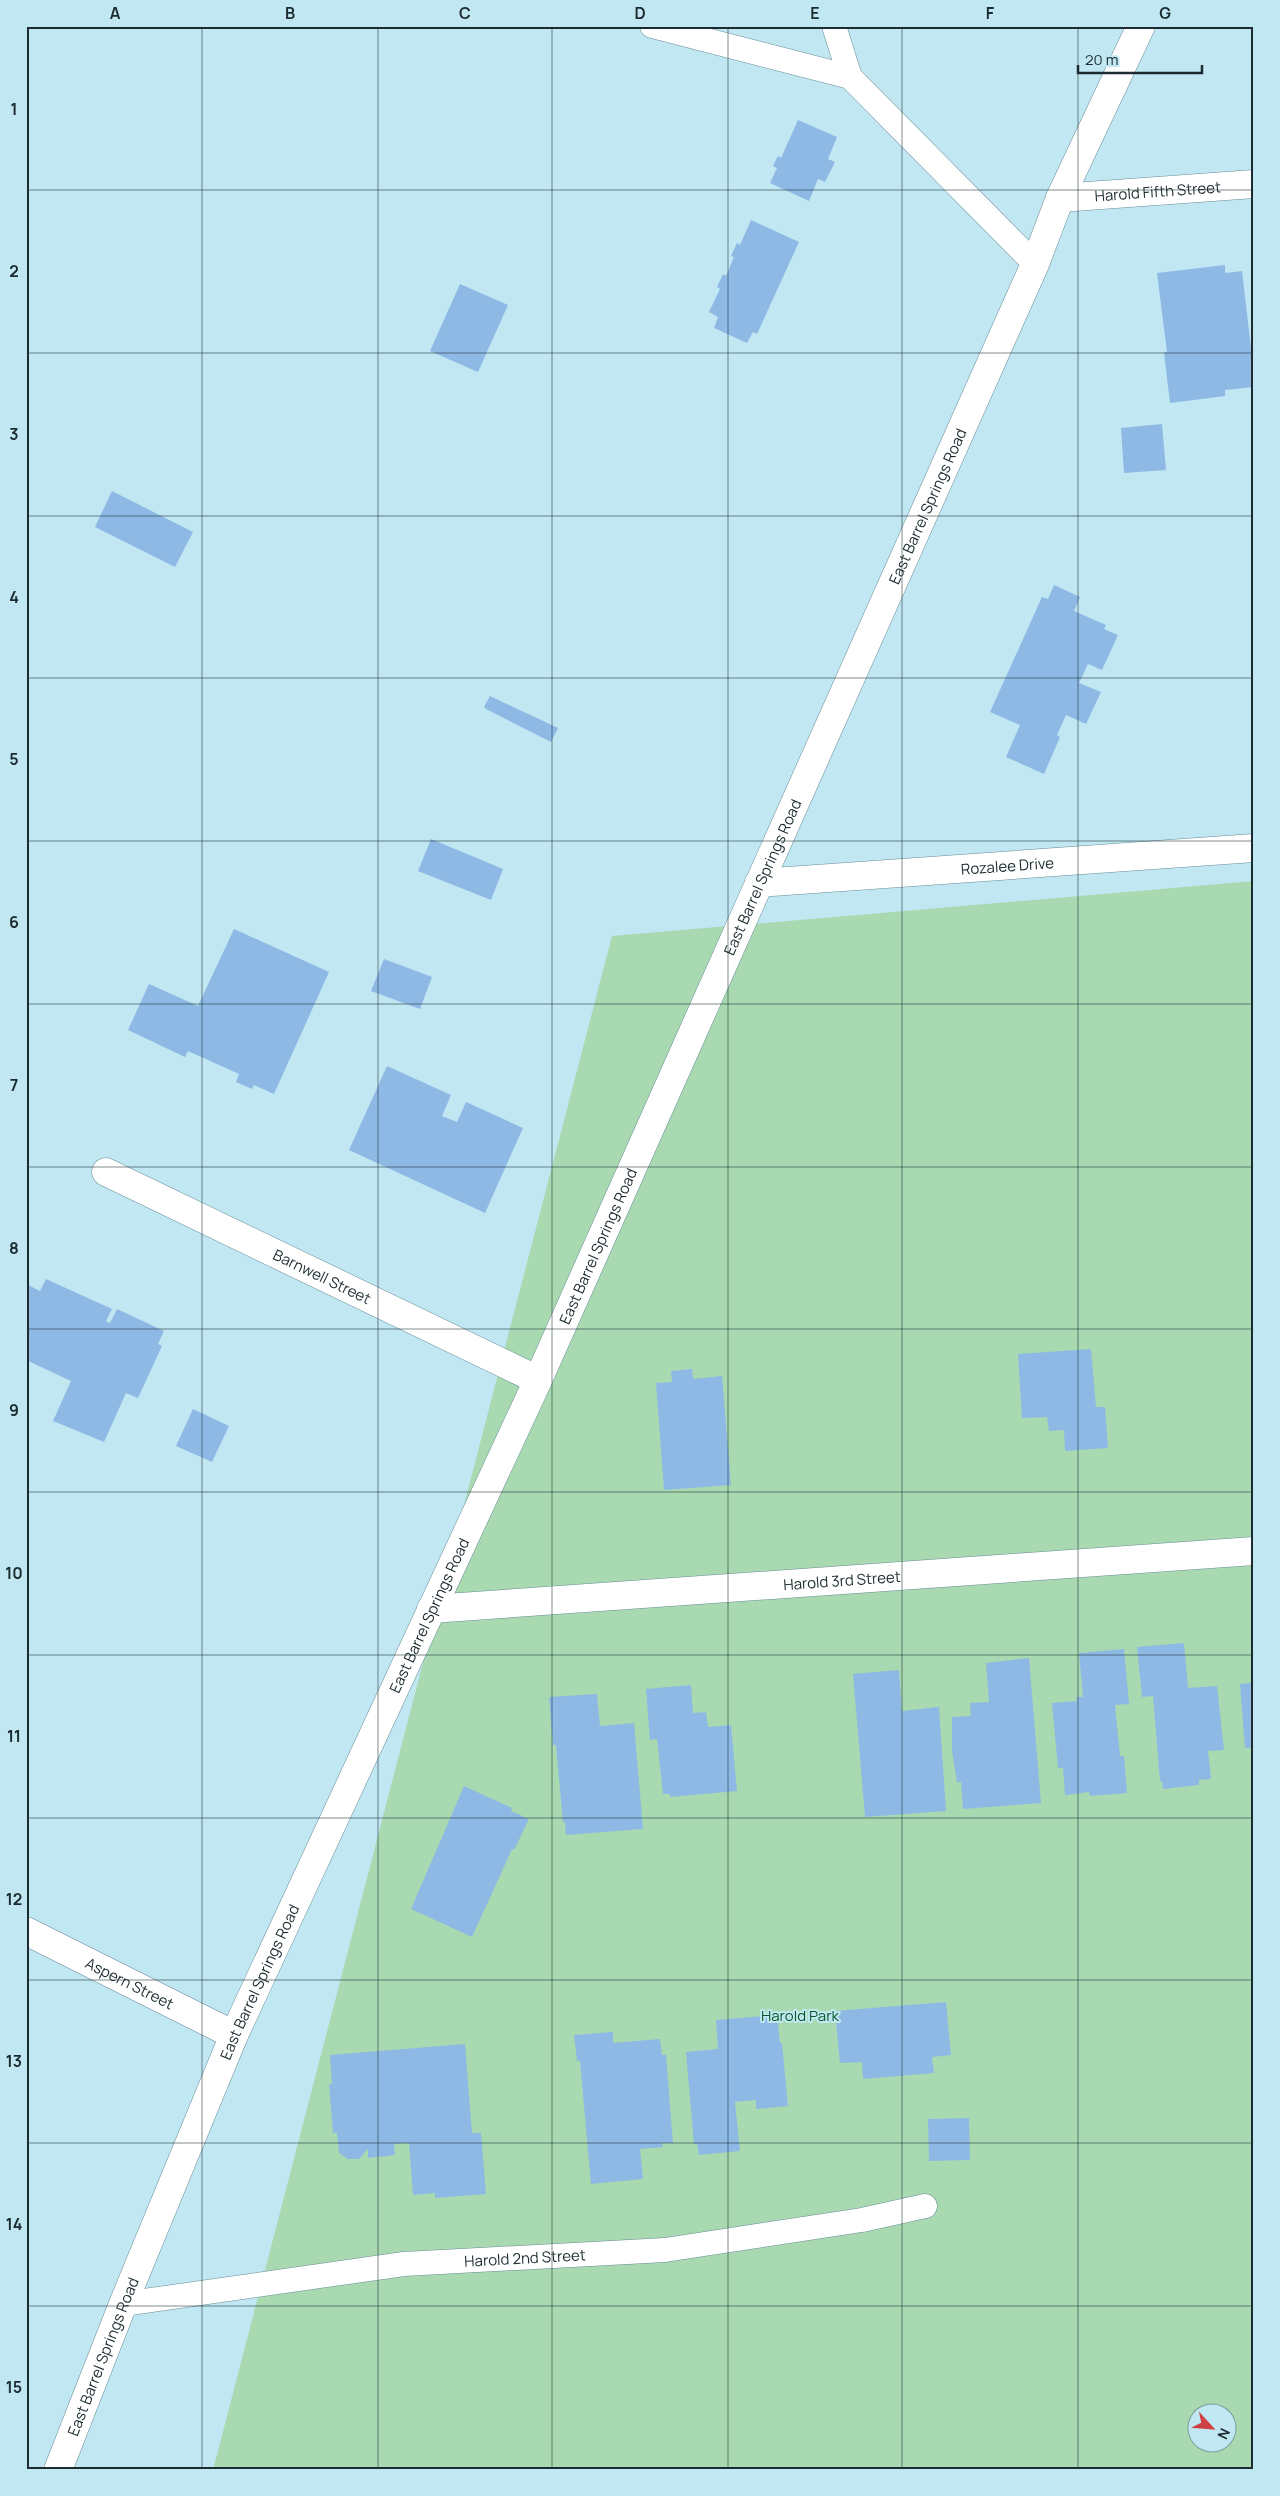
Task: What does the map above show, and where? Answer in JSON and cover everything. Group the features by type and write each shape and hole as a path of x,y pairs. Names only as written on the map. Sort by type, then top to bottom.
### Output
{"street":[{"name":"East Barrel Springs Road","path":"58,2470 123,2304 234,2035 538,1380 1034,264 1060,198 1141,26"},
{"name":"Harold Fifth Street","path":"1060,198 1254,184"},
{"name":"Rozalee Drive","path":"759,883 1254,848"},
{"name":"Barnwell Street","path":"106,1172 538,1380"},
{"name":"Harold 3rd Street","path":"431,1609 1254,1551"},
{"name":"Aspern Street","path":"26,1931 234,2035"}],"lane":[{"path":"652,26 850,77"},
{"path":"834,26 850,77 1034,264"},
{"name":"Harold 2nd Street","path":"123,2304 404,2264 665,2250 862,2220 925,2206"}],"green space":[{"name":"Harold Park","path":"1254,881 1254,2470 213,2470 612,936"}],"building":[{"path":"798,120 837,137 828,159 835,162 825,182 818,179 809,201 770,183 777,168 773,166 778,156 781,158"},
{"path":"751,220 799,242 757,334 753,332 747,343 714,328 718,317 709,312 720,289 717,287 723,274 726,276 734,257 731,256 737,243 740,245"},
{"path":"1225,265 1225,273 1242,271 1251,348 1254,347 1254,387 1225,390 1225,396 1170,403 1164,353 1167,352 1157,273"},
{"path":"460,284 508,305 478,372 430,351"},
{"path":"1162,424 1166,470 1124,473 1121,428"},
{"path":"112,491 193,532 175,567 95,527"},
{"path":"1054,585 1080,597 1074,611 1106,625 1104,629 1118,635 1102,670 1088,664 1079,683 1101,692 1086,724 1066,715 1057,735 1060,737 1044,774 1006,757 1020,725 990,712 1042,597 1048,599"},
{"path":"490,696 558,728 551,742 486,709 484,707"},
{"path":"431,839 503,869 491,900 418,871"},
{"path":"234,929 329,972 274,1094 254,1085 252,1089 236,1082 239,1074 188,1051 185,1057 128,1030 149,984 198,1006"},
{"path":"384,959 432,977 420,1009 371,991"},
{"path":"387,1066 451,1095 442,1116 457,1122 466,1102 523,1128 485,1213 349,1150"},
{"path":"46,1279 112,1309 106,1321 110,1323 117,1309 164,1331 158,1344 162,1346 138,1398 126,1393 104,1442 53,1421 71,1381 26,1360 26,1284 40,1291"},
{"path":"1091,1349 1096,1407 1105,1407 1108,1448 1065,1451 1064,1430 1049,1431 1047,1417 1022,1418 1018,1354"},
{"path":"692,1369 693,1379 722,1376 731,1485 664,1490 656,1383 672,1382 671,1371"},
{"path":"193,1409 229,1426 212,1462 176,1446"},
{"path":"1184,1643 1188,1688 1217,1686 1224,1750 1208,1751 1211,1779 1199,1780 1199,1785 1163,1789 1162,1781 1160,1781 1153,1696 1142,1697 1137,1647"},
{"path":"1124,1649 1129,1704 1115,1705 1120,1756 1124,1756 1127,1793 1090,1796 1089,1792 1065,1795 1063,1768 1058,1768 1052,1703 1077,1701 1076,1697 1083,1697 1079,1653"},
{"path":"1029,1658 1041,1803 963,1809 961,1782 957,1782 952,1751 952,1717 971,1716 970,1703 989,1702 986,1663"},
{"path":"899,1670 902,1711 939,1707 946,1811 865,1817 853,1674"},
{"path":"1254,1683 1254,1747 1245,1748 1240,1684"},
{"path":"691,1685 693,1713 706,1712 708,1727 731,1725 737,1791 670,1797 670,1794 663,1794 657,1739 650,1740 646,1689"},
{"path":"597,1694 600,1726 634,1723 643,1829 566,1835 565,1822 563,1822 556,1745 553,1745 549,1697"},
{"path":"464,1786 512,1808 511,1811 529,1819 514,1850 512,1849 472,1937 411,1909"},
{"path":"946,2002 951,2055 932,2057 934,2073 863,2079 862,2062 840,2063 835,2011"},
{"path":"777,2015 780,2043 782,2043 788,2106 756,2109 756,2100 735,2102 740,2151 699,2155 697,2144 694,2144 686,2052 718,2049 716,2020"},
{"path":"613,2032 613,2043 660,2039 662,2055 666,2055 673,2143 662,2143 663,2147 640,2149 643,2179 591,2184 580,2061 577,2061 574,2035"},
{"path":"465,2044 472,2133 481,2133 486,2194 435,2198 435,2193 413,2195 409,2143 394,2144 395,2155 368,2158 368,2149 359,2159 348,2159 339,2153 337,2133 333,2133 329,2084 332,2084 330,2055"},
{"path":"969,2118 970,2160 929,2161 928,2119"}]}
